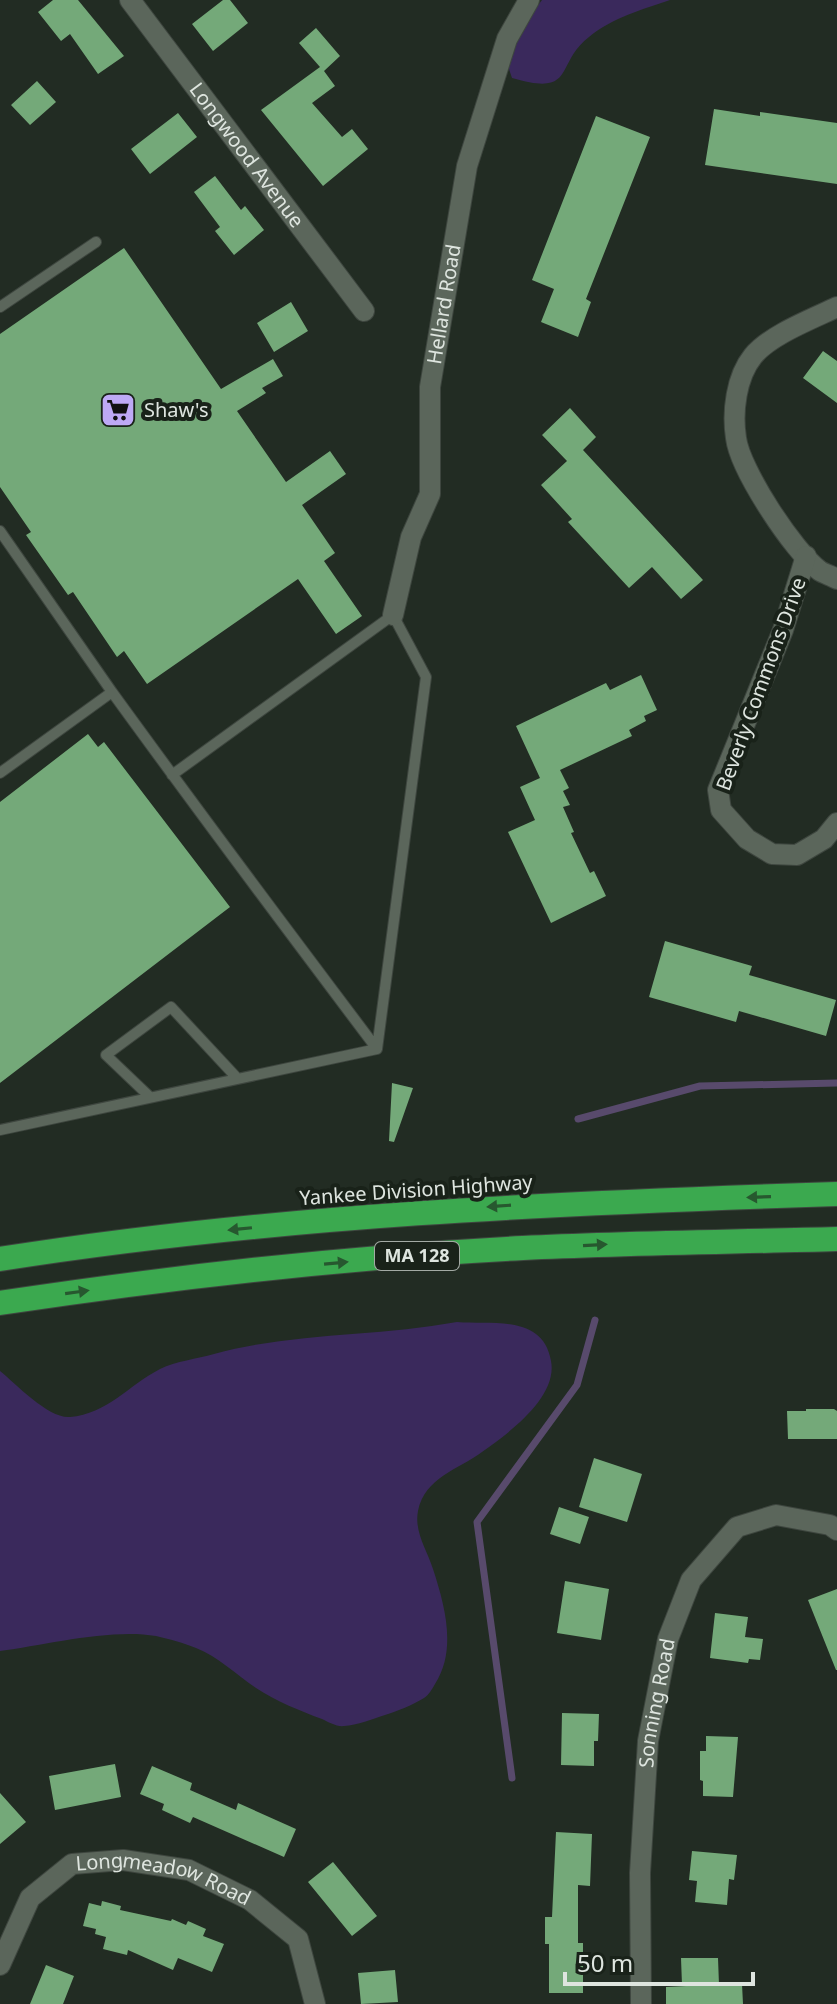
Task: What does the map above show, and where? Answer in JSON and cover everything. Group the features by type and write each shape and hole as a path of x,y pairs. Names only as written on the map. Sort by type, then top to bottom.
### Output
{"highway":[{"name":"Yankee Division Highway","path":"0,1259 172,1236 421,1211 837,1194"},
{"name":"MA 128","path":"0,1303 153,1281 442,1254 610,1244 837,1239"}],"street":[{"name":"Longwood Avenue","path":"130,0 364,311"},
{"name":"Hellard Road","path":"393,615 411,537 430,494 430,387 467,166 507,39 529,0"},
{"name":"Beverly Commons Drive","path":"837,307 782,334 754,354 740,378 736,439 750,477 793,541 820,571 837,579"},
{"name":"Beverly Commons Drive","path":"806,556 783,630 718,790 721,810 747,839 772,854 797,855 824,839 837,823"},
{"name":"Sonning Road","path":"641,2004 640,1873 648,1741 668,1639 691,1580 737,1527 776,1515 830,1525 837,1530"},
{"name":"Longmeadow Road","path":"0,1965 30,1898 72,1864 123,1860 189,1870 250,1900 298,1939 315,2004"}],"lane":[{"path":"0,307 96,242"},
{"path":"0,531 172,775 377,1049"},
{"path":"172,775 393,615 426,677 377,1049"},
{"path":"0,773 112,692"},
{"path":"150,1097 106,1055 171,1007 237,1078"},
{"path":"0,1130 377,1049"}],"shaded area":[{"path":"542,0 670,0 598,30 578,47 556,80 533,83 512,78 507,63 521,28"},
{"path":"457,1322 500,1323 527,1329 546,1346 551,1374 539,1401 518,1424 435,1482 422,1499 418,1526 433,1569 447,1628 442,1671 426,1697 390,1713 341,1726 272,1697 204,1651 156,1636 119,1634 0,1651 0,1371 43,1407 70,1417 107,1405 160,1369 180,1362 274,1342"}],"building":[{"path":"53,0 78,0 124,56 98,74 70,34 61,41 38,12"},
{"path":"223,0 230,0 248,23 213,51 192,24"},
{"path":"316,28 340,56 324,71 335,86 312,103 342,137 352,129 368,149 323,186 261,110 320,67 299,43"},
{"path":"37,81 56,102 30,125 11,105"},
{"path":"714,109 837,123 837,184 705,165"},
{"path":"178,113 197,137 150,174 131,149"},
{"path":"596,116 650,137 586,299 591,302 578,337 541,322 554,289 532,280"},
{"path":"215,176 241,210 245,206 264,230 234,255 215,231 220,227 194,192"},
{"name":"Shaw's","path":"124,248 221,389 273,359 283,376 262,388 266,393 237,411 286,482 330,451 346,474 302,505 335,553 324,561 362,616 336,634 298,579 147,684 124,651 117,657 73,592 68,595 26,535 31,532 0,487 0,334"},
{"path":"291,302 308,331 274,352 257,323"},
{"path":"823,351 837,361 837,403 803,378"},
{"path":"570,408 596,437 583,450 703,580 681,599 652,567 629,588 568,522 572,519 541,485 567,461 542,435"},
{"path":"641,675 657,710 644,716 646,721 629,730 632,736 560,770 569,788 563,791 570,805 563,807 574,832 571,833 590,873 594,871 606,896 551,923 508,832 535,820 520,787 540,778 516,726 606,683 610,690"},
{"path":"88,734 98,747 104,742 230,907 0,1083 0,802"},
{"path":"665,941 752,966 749,975 836,1000 826,1036 739,1011 736,1022 649,997"},
{"path":"392,1083 413,1088 394,1142 389,1141"},
{"path":"787,1411 837,1411 837,1439 788,1439"},
{"path":"594,1458 642,1474 627,1522 579,1507"},
{"path":"559,1507 589,1517 580,1544 550,1534"},
{"path":"565,1581 609,1589 601,1640 557,1633"},
{"path":"837,1589 837,1670 836,1670 808,1600"},
{"path":"715,1613 748,1617 745,1637 763,1639 760,1660 749,1659 748,1663 710,1658"},
{"path":"562,1713 599,1714 594,1766 561,1765"},
{"path":"706,1736 738,1737 733,1797 703,1796 700,1751 706,1751"},
{"path":"115,1764 121,1797 55,1810 49,1776"},
{"path":"152,1766 192,1783 190,1790 236,1810 238,1803 296,1829 284,1857 193,1817 190,1823 162,1810 164,1804 140,1794"},
{"path":"0,1793 26,1822 0,1844"},
{"path":"556,1832 592,1834 590,1886 578,1885 578,1943 583,1943 583,1993 549,1993 549,1944 545,1944 545,1917 552,1917"},
{"path":"692,1851 737,1855 734,1880 729,1879 727,1905 695,1902 697,1881 689,1880"},
{"path":"333,1862 377,1916 352,1936 308,1882"},
{"path":"102,1901 121,1906 120,1910 172,1919 186,1925 188,1921 206,1929 203,1936 224,1944 212,1972 178,1958 173,1970 128,1950 127,1955 103,1949 106,1937 95,1934 96,1929 83,1926 89,1903 101,1906"},
{"path":"681,1958 718,1958 719,1985 742,1984 743,2004 666,2004 666,1987 686,1986 682,1985"},
{"path":"46,1965 74,1976 63,2004 30,2004"},
{"path":"395,1970 398,2002 361,2004 358,1973"}],"waterway":[{"path":"578,1119 700,1086 837,1083"},
{"path":"512,1778 477,1522 577,1385 595,1320"}],"place":[{"name":"Shaw's","path":"118,410"}]}
